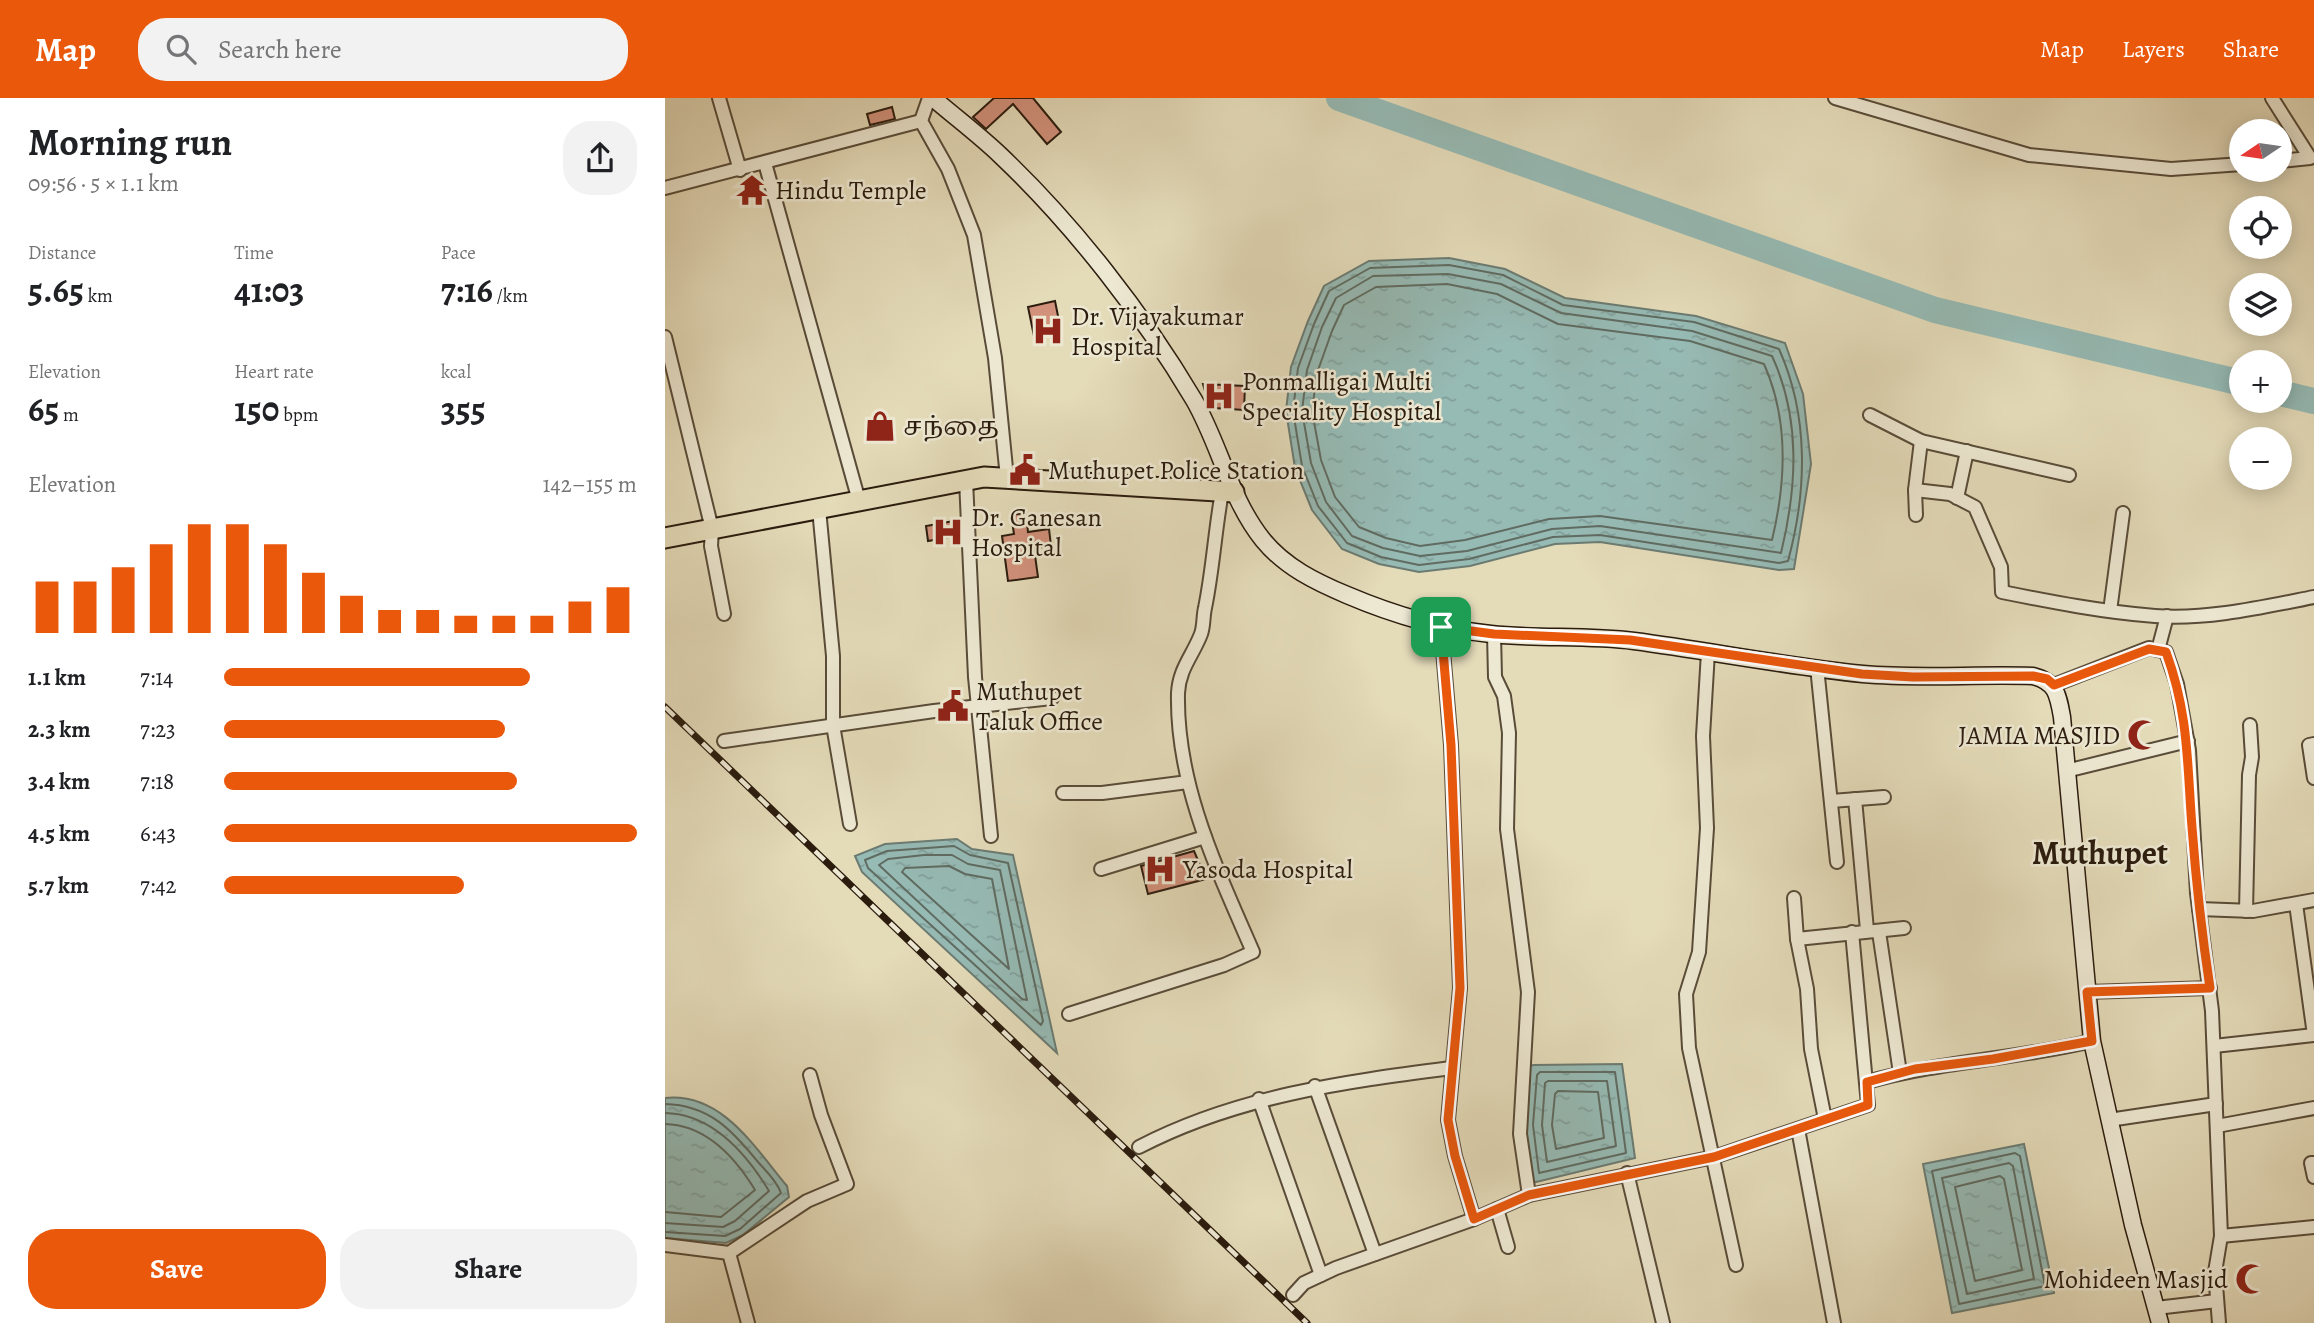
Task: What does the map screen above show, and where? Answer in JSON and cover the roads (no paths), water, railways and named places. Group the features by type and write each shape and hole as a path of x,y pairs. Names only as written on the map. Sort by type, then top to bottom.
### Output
{"main road":[{"path":"931,98 999,155 1055,212 1096,263 1194,401 1219,450 1228,492 1264,541 1295,569 1318,583 1378,608 1441,627 1494,634 1630,640 1817,667 1913,677 2033,676 2047,679 2054,685 2062,717 2092,1041 2158,1315"},
{"path":"665,538 984,477 1228,492"}],"street":[{"path":"719,98 740,170"},
{"path":"921,121 931,98"},
{"path":"1835,98 2029,155 2171,169 2229,165"},
{"path":"2271,98 2285,119"},
{"path":"665,188 921,121"},
{"path":"921,121 948,169 974,235 995,358 1007,478"},
{"path":"2293,132 2310,158 2293,160"},
{"path":"765,163 859,501"},
{"path":"665,337 712,529 711,546 724,614"},
{"path":"1871,415 1921,442 2069,475"},
{"path":"1916,515 1915,490 1921,442"},
{"path":"1957,498 1967,451"},
{"path":"966,480 978,706 991,835"},
{"path":"1915,490 1957,498 1975,508 2001,567 2002,592 2110,611 2167,616 2314,597"},
{"path":"1069,1014 1224,965 1253,952 1205,836 1188,782 1179,729 1178,690 1182,667 1201,633 1228,492"},
{"path":"819,509 833,656 833,725 850,824"},
{"path":"2110,611 2123,513"},
{"path":"2158,650 2167,616"},
{"path":"1441,627 1451,745 1460,988 1448,1120 1455,1156 1474,1219"},
{"path":"1494,634 1495,677 1504,696 1509,733 1507,829 1528,992 1520,1135 1529,1195"},
{"path":"2054,685 2149,649 2166,652 2178,684 2188,741 2199,909 2210,988 2214,1046 2221,1236 2215,1272 2219,1323"},
{"path":"1708,652 1703,736 1707,828 1699,952 1686,994 1689,1048 1736,1265"},
{"path":"1817,667 1837,862"},
{"path":"724,741 1052,698"},
{"path":"2246,911 2249,775 2252,757 2249,725"},
{"path":"2066,771 2188,741"},
{"path":"2314,744 2309,745 2314,778"},
{"path":"1063,793 1102,793 1188,782"},
{"path":"1831,801 1884,797"},
{"path":"1855,799 1873,931 1900,1073"},
{"path":"1101,869 1205,836"},
{"path":"1794,898 1797,939 1807,989 1811,1049 1825,1119"},
{"path":"2199,909 2246,911 2314,900"},
{"path":"2214,1046 2314,1035 2296,904"},
{"path":"1797,939 1904,928"},
{"path":"1293,1295 1304,1283 1321,1275 1474,1219 1529,1195 1714,1157 1868,1105 1851,932"},
{"path":"2087,992 2210,988"},
{"path":"1867,1082 1900,1073 2092,1041"},
{"path":"1139,1147 1165,1133 1259,1099 1315,1086 1451,1068"},
{"path":"665,1245 729,1253 807,1200 847,1184 821,1115 810,1075"},
{"path":"1315,1086 1375,1254"},
{"path":"1259,1099 1321,1275"},
{"path":"2109,1120 2216,1104"},
{"path":"2217,1126 2314,1108"},
{"path":"1798,1129 1834,1323"},
{"path":"2314,1163 2311,1163 2314,1177"},
{"path":"1627,1173 1663,1323"},
{"path":"1497,1209 1508,1247"},
{"path":"2221,1236 2314,1227"},
{"path":"729,1253 748,1323"},
{"path":"2158,1315 2217,1301"}],"water":[{"path":"1449,258 1505,269 1565,298 1696,316 1785,343 1803,394 1811,464 1794,569 1779,570 1600,542 1555,544 1470,566 1419,572 1379,564 1342,549 1312,510 1295,468 1286,411 1291,367 1324,286 1369,261"},
{"path":"957,839 972,849 1013,855 1057,1053 862,872 855,856 885,844"},
{"path":"1622,1064 1635,1158 1532,1183 1526,1126 1530,1067"},
{"path":"665,1098 685,1098 720,1113 762,1155 787,1186 789,1197 743,1235 726,1243 665,1238"},
{"path":"2024,1144 2054,1293 1952,1313 1923,1164"}],"waterway":[{"path":"1339,98 1935,310 2229,380"},
{"path":"2292,396 2314,401"}],"railway":[{"path":"665,707 1307,1323"}],"place":[{"name":"Hindu Temple","path":"752,190"},
{"name":"Dr. Vijayakumar Hospital","path":"1048,331"},
{"name":"Ponmalligai Multi Speciality Hospital","path":"1219,396"},
{"name":"சந்தை","path":"880,426"},
{"name":"Muthupet Police Station","path":"1025,470"},
{"name":"Dr. Ganesan Hospital","path":"948,532"},
{"name":"Muthupet Taluk Office","path":"953,706"},
{"name":"JAMIA MASJID","path":"2143,735"},
{"name":"Yasoda Hospital","path":"1160,869"},
{"name":"Mohideen Masjid","path":"2251,1279"}],"district":[{"name":"Muthupet","path":"2100,852"}]}
